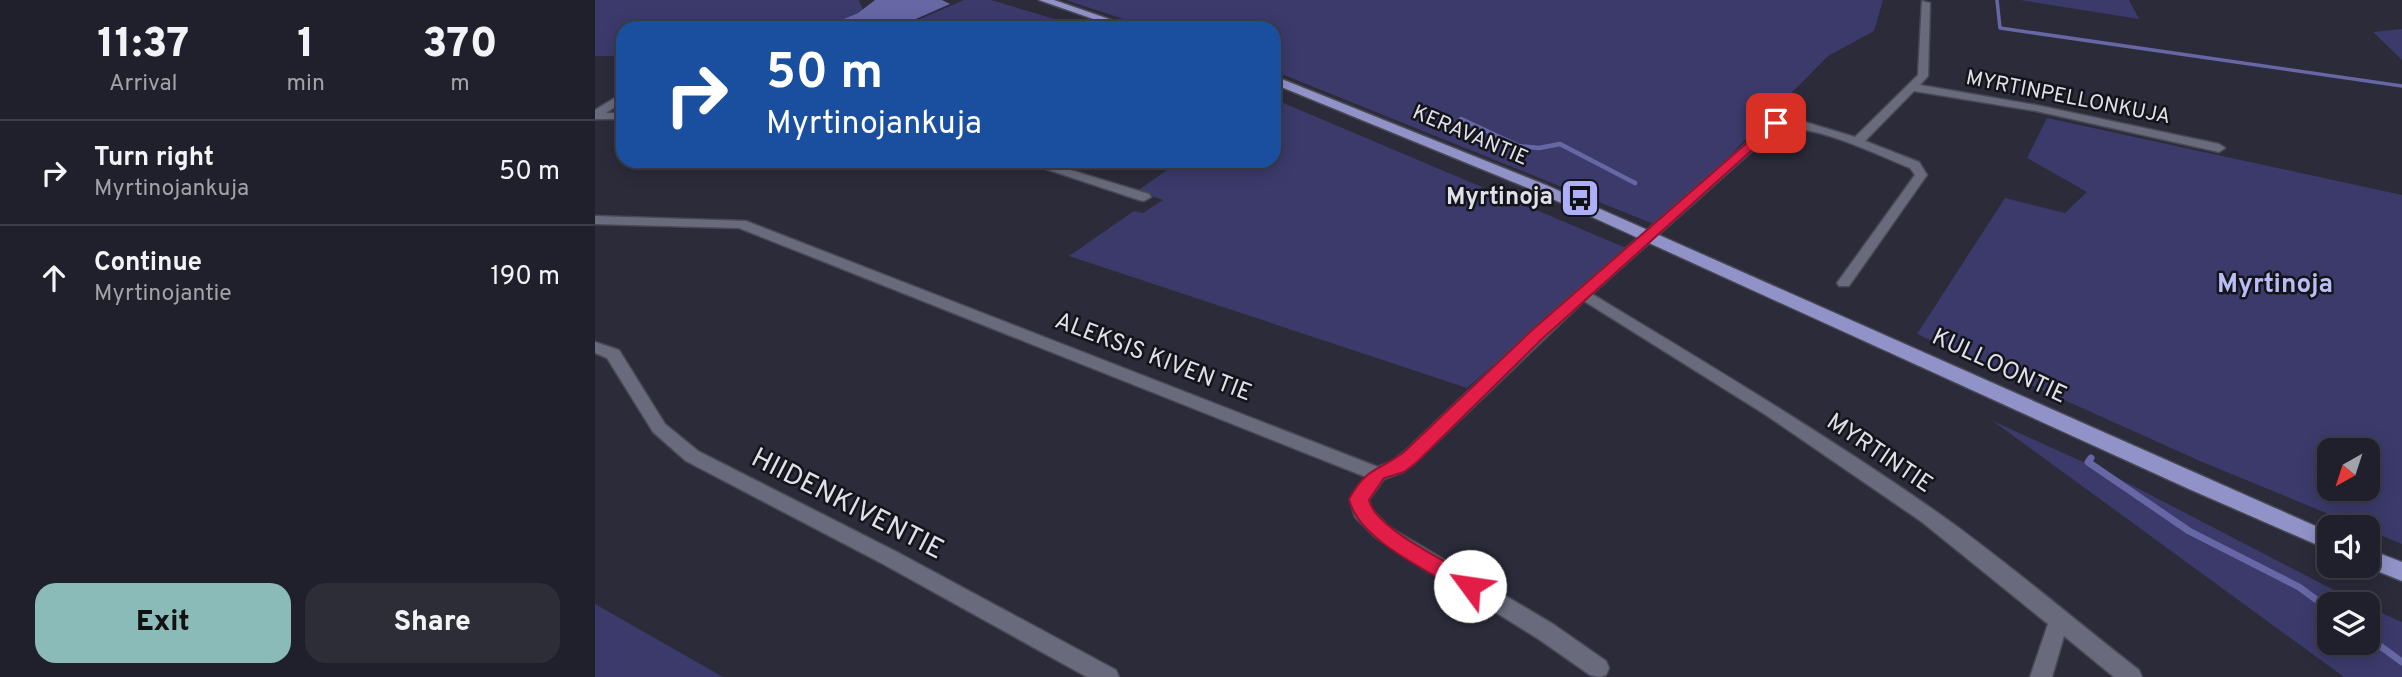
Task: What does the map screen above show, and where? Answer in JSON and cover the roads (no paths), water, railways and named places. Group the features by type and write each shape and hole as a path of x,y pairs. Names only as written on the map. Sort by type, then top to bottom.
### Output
{"main road":[{"path":"1044,0 1108,21"},
{"name":"KERAVANTIE","path":"1281,83 1369,116 1649,235"},
{"name":"KULLOONTIE","path":"1649,235 2171,475 2317,536"},
{"path":"2380,563 2402,572"}],"street":[{"path":"1857,142 1923,76 1926,68 1925,3"},
{"name":"MYRTINPELLONKUJA","path":"1910,87 2036,108 2219,148"},
{"path":"595,115 616,101"},
{"path":"595,115 616,116"},
{"path":"1598,668 1545,631 1382,532 1362,512 1359,499 1378,474 1397,467 1411,457 1537,335 1776,123 1795,123 1857,142 1915,165 1921,175 1844,283"},
{"path":"1051,168 1144,197"},
{"name":"ALEKSIS KIVEN TIE","path":"595,220 741,224 1378,474"},
{"name":"MYRTINTIE","path":"1584,295 1772,411 1919,510 2131,677"},
{"name":"HIIDENKIVENTIE","path":"595,347 613,354 659,428 692,456 890,558 1108,677"},
{"path":"2041,677 2052,638 2061,620"}],"waterway":[{"path":"1997,0 2000,28 2402,86"},
{"path":"1461,119 1519,146 1539,148 1560,144 1635,183"},
{"path":"2091,458 2088,462 2189,531 2299,587 2317,600"},
{"path":"2380,646 2402,662"}],"place":[{"name":"Myrtinoja","path":"1580,198"}],"district":[{"name":"Myrtinoja","path":"2275,285"}]}
